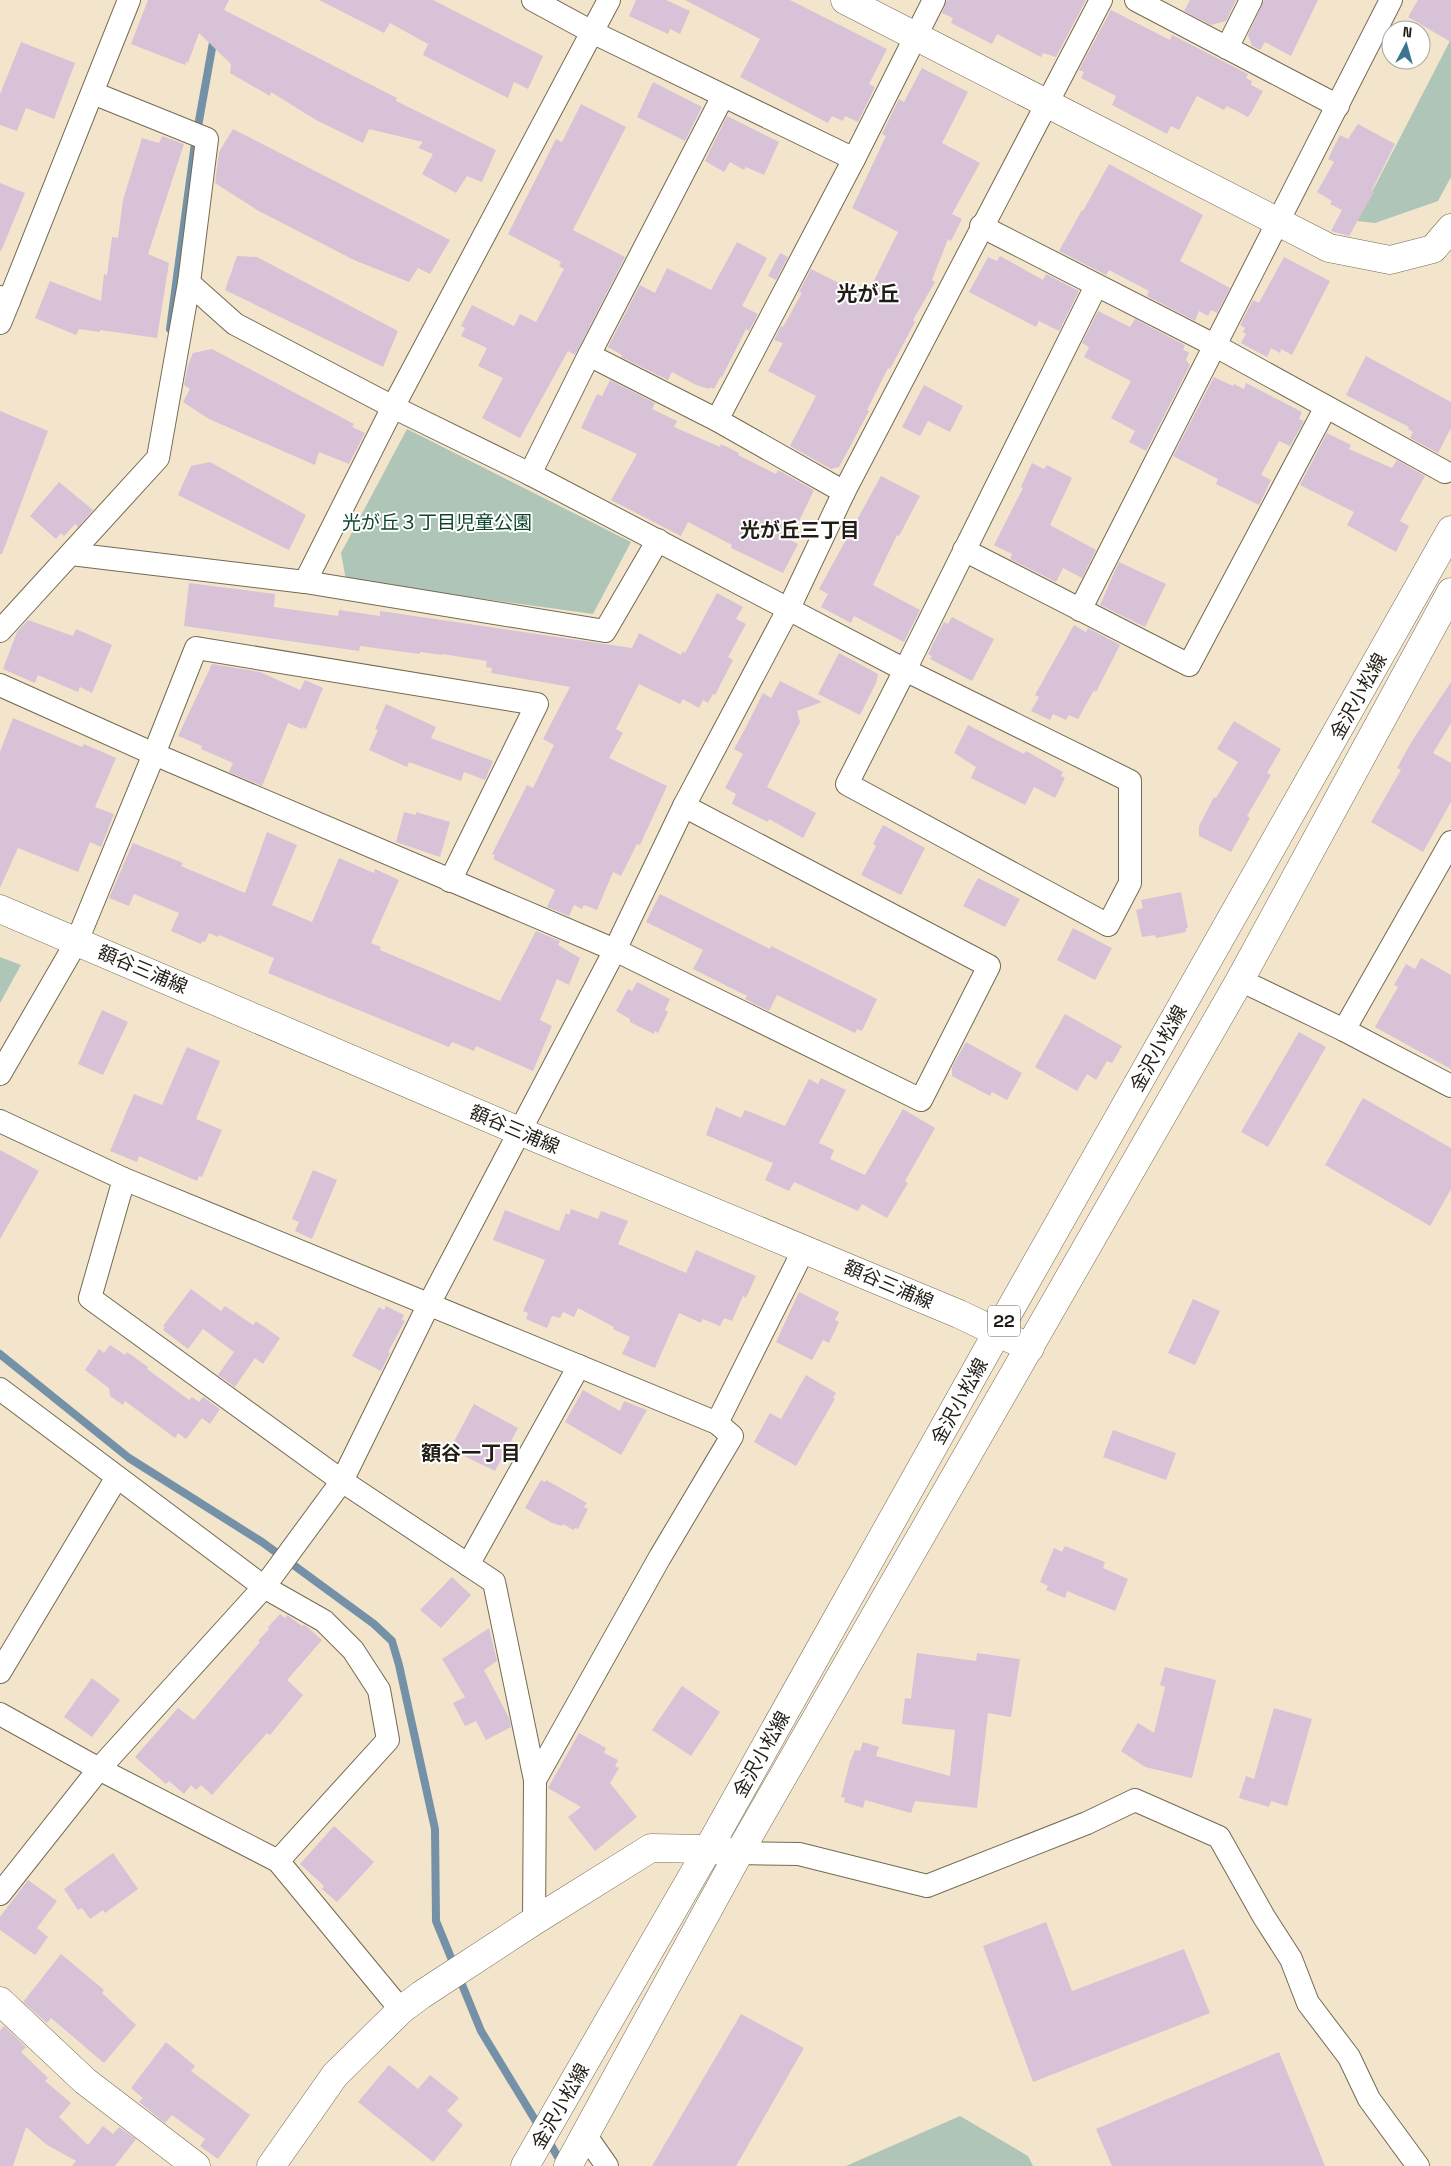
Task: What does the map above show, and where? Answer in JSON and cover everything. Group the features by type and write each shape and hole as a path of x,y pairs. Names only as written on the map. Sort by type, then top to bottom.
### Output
{"main road":[{"path":"845,0 1329,248 1390,260 1433,249 1451,228"},
{"name":"金沢小松線","path":"527,2163 708,1849 998,1331 1451,530"},
{"name":"金沢小松線","path":"578,2150 739,1853 1240,980 1449,599"},
{"name":"額谷三浦線","path":"0,908 519,1131 998,1331 1030,1348"},
{"path":"271,2166 335,2075 411,2002 534,1921 651,1848 708,1849 739,1853"},
{"path":"0,2001 85,2081 196,2166"}],"street":[{"path":"0,323 5,299 93,93 129,0"},
{"path":"533,0 592,32 854,159"},
{"path":"305,582 393,407 609,0"},
{"path":"717,420 854,159 934,0"},
{"path":"0,1894 99,1769 269,1581 342,1481 429,1304 615,950 684,806 789,608 844,492 981,226 1101,0"},
{"path":"1136,0 1338,106"},
{"path":"1227,48 1251,0"},
{"path":"1080,610 1391,0"},
{"path":"0,631 158,458 189,283 207,139 93,93"},
{"path":"530,474 589,355 723,96"},
{"path":"981,226 1214,345 1446,472"},
{"path":"189,283 235,324 393,407 530,474 658,540 905,670 1130,781 1130,883 1108,925 847,784 905,670 1096,286"},
{"path":"589,355 717,420 844,492"},
{"path":"964,550 1189,665 1326,407"},
{"path":"71,554 305,582 605,631 658,540"},
{"path":"0,1074 77,940 196,648 537,704 450,882"},
{"path":"0,685 450,882 615,950 921,1100 989,966 684,806"},
{"path":"1344,1030 1451,842"},
{"path":"1240,980 1344,1030 1451,1086"},
{"path":"0,1120 124,1179 716,1423 732,1436 655,1566 535,1780"},
{"path":"124,1179 90,1298 342,1481 494,1582 535,1780 534,1921"},
{"path":"716,1423 804,1249"},
{"path":"468,1565 579,1366"},
{"path":"0,1389 117,1476 324,1621 353,1650 379,1690 388,1740 278,1862"},
{"path":"0,1672 117,1476"},
{"path":"0,1714 99,1769 278,1862 411,2002"},
{"path":"739,1853 799,1854 927,1886 1087,1823 1135,1800 1178,1818 1218,1837 1264,1917 1291,1958 1308,2003 1349,2057 1369,2099 1418,2166"},
{"path":"578,2150 607,2166"}],"green space":[{"path":"1451,39 1451,177 1438,201 1375,223 1357,221"},
{"name":"光が丘３丁目児童公園","path":"407,429 631,542 593,614 346,580 341,553"},
{"path":"0,957 21,965 0,1003"},
{"path":"960,2116 1028,2156 1033,2166 846,2166"}],"building":[{"path":"148,0 229,0 224,10 397,98 396,101 496,150 482,182 467,176 456,193 422,174 433,154 418,148 423,142 369,129 363,143 316,120 271,92 270,96 230,73 231,64 199,33 188,63 186,62 185,65 131,44"},
{"path":"319,0 433,0 543,56 528,89 514,82 508,98 423,55 428,44 390,23 384,33"},
{"path":"636,0 666,0 690,11 680,34 670,29 668,34 629,16"},
{"path":"685,0 790,0 887,49 869,84 875,87 858,122 845,116 843,121 832,116 828,123 740,77 760,39"},
{"path":"947,0 1086,0 1056,57 1043,53 1041,57 997,34 992,44 951,23 953,18 942,13"},
{"path":"1190,0 1236,0 1226,21 1211,25 1184,11"},
{"path":"1264,0 1318,0 1291,56 1265,42 1260,50 1252,46 1248,35"},
{"path":"1418,0 1451,0 1451,42 1431,30 1431,20 1413,20 1408,17"},
{"path":"1111,10 1170,40 1172,35 1248,74 1246,78 1252,81 1251,85 1263,91 1248,117 1227,106 1224,110 1197,96 1179,130 1171,126 1167,134 1112,105 1116,96 1081,78 1084,72 1079,70"},
{"path":"21,42 75,63 54,119 26,108 17,131 0,125 0,94"},
{"path":"922,68 968,92 942,143 980,163 952,214 962,219 951,241 948,239 932,280 935,282 913,320 915,322 890,369 888,368 867,410 869,411 839,467 831,469 790,446 816,396 768,371 783,343 774,340 802,293 799,292 811,269 866,297 898,232 852,208 886,136 882,134 899,99 904,102"},
{"path":"653,82 702,107 685,141 637,117"},
{"path":"581,104 626,127 573,230 625,257 575,355 568,351 520,438 482,418 503,378 478,366 487,348 461,336 465,328 461,326 472,305 514,326 520,314 536,322 564,269 559,266 561,262 508,234 556,139 562,142"},
{"path":"727,116 779,142 764,175 746,167 744,170 730,162 724,172 705,161"},
{"path":"1358,124 1395,144 1372,190 1374,192 1349,236 1331,231 1342,210 1330,204 1332,201 1317,192 1334,162 1328,159 1340,135 1348,139"},
{"path":"233,129 450,240 430,274 418,268 409,282 354,260 257,210 215,183 219,152"},
{"path":"162,136 184,144 148,254 169,263 157,338 79,329 76,335 35,318 50,281 101,301 104,274 107,275 112,237 118,238 123,200 142,138 159,143"},
{"path":"1109,164 1203,215 1180,261 1230,288 1217,313 1211,310 1208,316 1199,311 1195,321 1147,296 1149,291 1109,270 1106,275 1059,251"},
{"path":"0,183 25,193 1,251 0,251"},
{"path":"737,242 767,258 742,306 758,314 749,331 746,329 714,389 696,385 672,372 668,380 621,357 622,355 608,347 640,285 655,293 667,268 711,290"},
{"path":"780,253 788,257 776,280 768,276"},
{"path":"237,256 257,257 398,331 383,367 225,290"},
{"path":"1000,256 1043,280 1046,274 1079,291 1059,331 1039,321 1036,327 969,292 988,257 997,261"},
{"path":"1284,257 1330,281 1292,355 1281,349 1280,353 1271,348 1267,357 1241,343 1246,334 1243,332 1245,328 1240,325 1253,300 1259,303"},
{"path":"1098,311 1130,327 1135,319 1185,345 1183,350 1189,352 1186,360 1190,365 1146,451 1129,442 1135,431 1111,418 1131,381 1084,357 1089,347 1082,343"},
{"path":"212,349 354,424 352,427 365,433 349,464 319,452 315,465 209,419 183,402 190,389 184,385 188,365 193,353"},
{"path":"1366,356 1451,402 1451,428 1438,453 1410,438 1413,432 1408,429 1409,427 1346,395"},
{"path":"1214,377 1244,389 1246,383 1302,412 1299,419 1304,421 1290,446 1279,441 1261,475 1271,480 1259,505 1216,484 1218,479 1173,456"},
{"path":"610,380 655,403 652,409 677,421 674,427 720,447 721,444 739,453 738,455 776,474 778,470 814,490 790,540 798,544 783,573 731,548 732,545 688,522 681,536 611,500 637,454 581,428 597,394 602,396"},
{"path":"924,385 963,406 950,432 928,421 920,436 902,427"},
{"path":"0,411 48,431 2,554 0,554"},
{"path":"1327,433 1351,445 1349,449 1392,468 1397,460 1425,476 1400,521 1409,526 1396,552 1347,525 1354,512 1300,485"},
{"path":"210,462 306,515 289,550 178,495 191,466"},
{"path":"1032,463 1044,469 1047,465 1072,478 1050,525 1096,550 1082,578 1063,568 1056,582 1010,559 1012,554 994,545 1023,488 1021,487"},
{"path":"881,476 920,496 899,536 897,535 873,585 920,610 904,642 854,616 851,623 821,607 828,594 819,589"},
{"path":"59,482 93,510 78,527 75,524 64,536 61,533 56,539 30,516"},
{"path":"1119,562 1166,584 1145,627 1100,605"},
{"path":"189,583 275,594 274,607 338,616 339,610 380,616 380,611 632,648 639,633 681,655 683,651 685,653 717,593 743,607 736,619 746,624 728,657 733,660 715,695 713,694 708,703 703,700 699,708 683,699 680,704 639,684 616,729 623,733 609,758 667,786 640,845 637,844 621,876 613,872 597,910 584,905 582,909 574,905 569,916 547,907 555,890 493,859 495,855 492,854 527,785 533,788 554,745 543,739 570,687 491,673 492,668 486,667 487,661 442,654 420,652 420,654 360,646 359,651 184,626"},
{"path":"952,617 994,639 972,681 930,659 932,656 928,654 944,622 948,624"},
{"path":"28,620 73,636 76,629 112,645 92,693 80,687 78,692 38,675 35,683 3,669 17,632"},
{"path":"1074,625 1086,632 1088,628 1120,645 1096,692 1094,690 1078,719 1069,715 1066,720 1053,714 1050,720 1031,711 1039,697 1035,695"},
{"path":"839,653 878,674 876,683 860,715 818,694"},
{"path":"212,664 260,672 300,690 305,680 323,688 306,729 288,723 262,786 229,772 233,763 201,749 202,746 178,736"},
{"path":"780,681 822,702 797,711 800,722 767,787 816,813 803,838 769,819 768,822 732,804 736,794 725,788 743,754 734,749 763,693 771,698"},
{"path":"1451,682 1451,723 1433,753 1451,763 1451,802 1423,852 1371,822 1401,770 1397,768 1412,741"},
{"path":"386,704 436,727 431,738 493,761 485,780 464,772 461,781 409,762 407,767 369,750 378,730 375,729"},
{"path":"13,718 82,747 84,744 116,758 95,807 114,814 101,847 90,842 78,872 18,848 0,888 0,752"},
{"path":"1234,721 1281,749 1267,773 1271,775 1247,816 1250,818 1231,852 1199,836 1199,826 1214,797 1216,798 1238,762 1217,749"},
{"path":"968,725 1024,754 1026,751 1063,772 1061,776 1065,778 1055,798 1034,787 1025,805 971,778 976,767 954,753"},
{"path":"404,812 416,815 416,812 450,822 440,857 396,842"},
{"path":"883,825 925,848 901,895 861,875 876,846 873,844"},
{"path":"267,832 297,845 272,905 312,922 339,858 374,873 375,869 399,880 371,943 381,947 380,950 500,1001 536,931 560,941 558,945 580,958 569,985 557,979 540,1020 552,1026 533,1071 476,1046 474,1051 452,1042 449,1047 268,973 274,958 219,935 218,937 209,933 205,942 202,941 201,944 171,931 179,913 134,894 129,906 109,898 133,843 183,863 181,866 245,893"},
{"path":"978,878 1020,899 1005,927 963,906"},
{"path":"1181,892 1188,928 1186,928 1186,932 1156,938 1155,935 1142,937 1136,910 1143,908 1141,900"},
{"path":"660,894 770,949 771,946 877,999 862,1031 857,1029 855,1033 777,995 769,1011 745,999 747,996 693,969 703,950 646,922"},
{"path":"1073,928 1112,948 1095,980 1057,960"},
{"path":"1421,958 1451,975 1451,1069 1375,1027 1398,987 1394,985 1406,964 1415,969"},
{"path":"637,982 670,999 665,1010 668,1012 658,1033 655,1031 654,1034 630,1022 630,1019 616,1011 628,989 632,991"},
{"path":"102,1010 128,1022 103,1075 78,1064"},
{"path":"1065,1014 1122,1046 1112,1063 1107,1061 1096,1080 1087,1074 1077,1091 1035,1067"},
{"path":"1299,1032 1326,1047 1268,1147 1241,1132"},
{"path":"966,1042 1022,1073 1007,1100 992,1092 990,1096 952,1076 952,1067"},
{"path":"187,1047 220,1061 196,1119 222,1130 202,1177 199,1176 197,1181 139,1156 137,1162 110,1151 134,1094 162,1105"},
{"path":"821,1078 846,1090 819,1143 834,1150 830,1159 865,1175 903,1109 935,1128 905,1181 908,1183 887,1218 862,1204 858,1211 794,1182 789,1191 765,1180 773,1163 706,1135 716,1107 741,1118 745,1110 785,1126 809,1079 818,1084"},
{"path":"1363,1098 1451,1148 1451,1189 1430,1226 1325,1165"},
{"path":"0,1150 39,1171 0,1239"},
{"path":"313,1170 337,1180 312,1239 295,1231 299,1222 292,1219"},
{"path":"571,1209 598,1219 601,1211 628,1221 618,1244 686,1273 696,1250 756,1276 746,1298 743,1296 732,1321 724,1318 720,1326 703,1319 701,1323 679,1313 655,1368 622,1354 630,1337 578,1308 574,1317 563,1312 560,1318 552,1316 547,1328 526,1319 528,1313 523,1311 545,1260 493,1240 505,1210 559,1231 566,1213 569,1215"},
{"path":"191,1289 221,1311 225,1306 253,1325 256,1321 280,1338 263,1364 255,1358 235,1387 218,1375 234,1352 203,1329 188,1349 163,1330 165,1327 163,1326"},
{"path":"799,1292 839,1312 835,1320 839,1322 829,1343 823,1340 812,1360 776,1342"},
{"path":"1193,1299 1220,1311 1195,1365 1168,1353"},
{"path":"386,1306 404,1315 402,1320 405,1321 388,1352 390,1353 381,1371 352,1356 379,1307 384,1310"},
{"path":"110,1345 125,1355 127,1352 189,1400 192,1397 199,1402 203,1397 220,1409 210,1424 202,1418 186,1439 178,1433 175,1438 125,1401 123,1405 110,1396 109,1388 85,1370 99,1349 104,1353"},
{"path":"806,1375 836,1393 833,1398 835,1399 796,1466 754,1442 770,1413 781,1419"},
{"path":"583,1390 620,1411 624,1401 647,1410 621,1455 565,1422"},
{"path":"474,1404 518,1428 495,1471 450,1449"},
{"path":"1113,1430 1176,1453 1166,1480 1103,1457"},
{"path":"541,1480 545,1482 546,1480 587,1503 584,1507 588,1509 578,1529 575,1528 573,1530 563,1524 562,1526 552,1523 525,1508"},
{"path":"1065,1546 1105,1562 1103,1568 1128,1579 1115,1611 1067,1591 1065,1598 1046,1590 1048,1586 1040,1582 1054,1548 1062,1552"},
{"path":"452,1577 471,1595 441,1628 420,1610"},
{"path":"280,1614 285,1618 287,1615 302,1626 305,1625 322,1640 287,1680 303,1695 270,1735 267,1733 212,1795 201,1785 196,1790 191,1785 184,1794 169,1781 166,1784 135,1757 178,1708 194,1720 260,1642 258,1641"},
{"path":"489,1628 497,1661 484,1670 509,1718 511,1727 486,1740 476,1721 465,1726 453,1703 465,1697 442,1659"},
{"path":"917,1653 976,1661 977,1653 1020,1659 1011,1717 988,1713 977,1808 915,1801 911,1813 865,1800 863,1808 844,1802 845,1798 841,1797 850,1762 855,1750 860,1751 863,1742 879,1747 876,1756 950,1776 955,1730 902,1724 905,1698 911,1699"},
{"path":"1165,1667 1216,1680 1192,1778 1145,1767 1121,1751 1138,1723 1154,1733 1165,1687 1160,1685"},
{"path":"92,1678 120,1700 92,1737 64,1717"},
{"path":"682,1686 720,1712 691,1756 652,1730"},
{"path":"1274,1708 1312,1719 1287,1806 1271,1801 1269,1807 1239,1798 1246,1776 1254,1779"},
{"path":"579,1733 606,1748 604,1753 618,1760 615,1766 619,1768 610,1783 637,1817 595,1851 568,1817 581,1807 548,1788"},
{"path":"334,1826 374,1862 337,1902 322,1889 324,1886 300,1864"},
{"path":"113,1853 138,1889 105,1913 103,1910 90,1919 82,1908 78,1910 64,1889"},
{"path":"28,1880 57,1901 37,1928 48,1937 35,1955 0,1930 0,1917"},
{"path":"1046,1922 1072,1991 1184,1949 1210,2013 1033,2082 983,1946"},
{"path":"61,1954 104,1990 102,1993 136,2025 104,2063 51,2018 47,2023 23,2002"},
{"path":"741,2014 804,2048 736,2166 652,2166"},
{"path":"4,2026 26,2047 21,2052 48,2078 45,2081 71,2103 59,2117 88,2145 103,2126 113,2134 119,2127 136,2139 115,2166 72,2166 76,2161 47,2145 26,2127 13,2166 0,2166 0,2031"},
{"path":"166,2042 195,2066 191,2071 250,2115 218,2159 200,2146 205,2139 172,2115 165,2123 139,2102 143,2098 131,2088"},
{"path":"1279,2052 1325,2166 1112,2166 1096,2129"},
{"path":"389,2065 418,2089 430,2075 459,2098 447,2111 463,2125 433,2162 358,2102"}],"waterway":[{"path":"170,329 195,143 214,37"},
{"path":"0,1354 129,1458 262,1542 374,1624 392,1641 435,1829 436,1921 481,2031 540,2128"},
{"path":"548,2140 562,2164"}],"district":[{"name":"光が丘","path":"868,294"},
{"name":"光が丘三丁目","path":"800,530"},
{"name":"額谷一丁目","path":"471,1453"}]}
